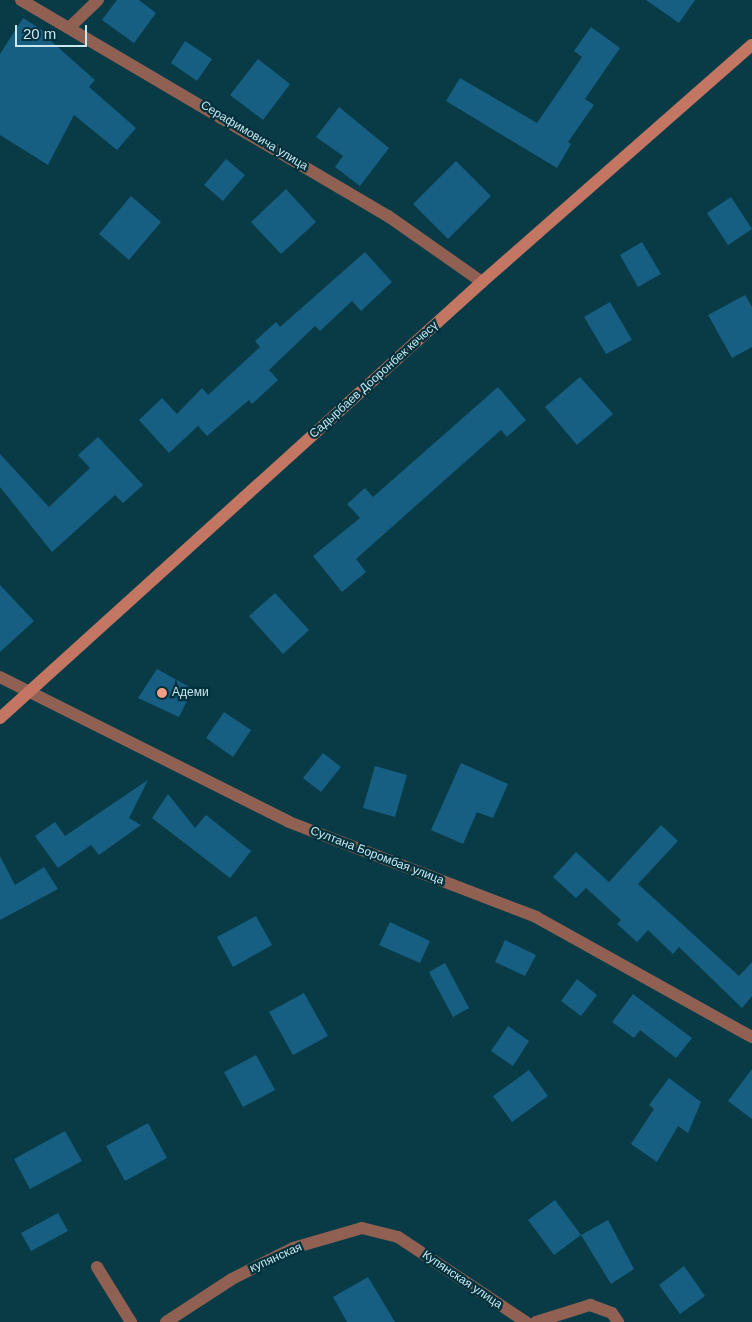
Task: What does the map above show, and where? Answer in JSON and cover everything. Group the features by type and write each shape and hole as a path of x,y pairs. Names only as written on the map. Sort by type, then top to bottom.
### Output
{"main road":[{"name":"Садырбаев Дооронбек көчөсү","path":"0,718 31,693 482,282 752,46"}],"street":[{"name":"Серафимовича улица","path":"21,0 70,27 388,216 482,282"},
{"path":"70,27 98,0"},
{"name":"Султана Боромбая улица","path":"0,677 289,822 536,918 752,1037"},
{"name":"купянская","path":"166,1322 232,1279 293,1248 362,1228 398,1237"},
{"name":"Купянская улица","path":"398,1237 526,1322"},
{"path":"98,1267 132,1322"},
{"path":"536,1322 590,1305 612,1313 618,1322"}],"building":[{"path":"117,0 139,0 156,13 134,43 102,20"},
{"path":"646,0 695,0 679,23"},
{"path":"23,18 53,37 51,41 95,80 89,87 136,128 117,150 74,115 48,165 0,135 0,54"},
{"path":"591,27 620,48 585,99 594,105 568,142 571,144 557,168 446,101 460,78 537,123 582,57 574,51"},
{"path":"185,41 212,59 197,81 171,63"},
{"path":"258,59 290,84 263,120 230,95"},
{"path":"339,107 389,148 360,186 335,167 343,156 316,137"},
{"path":"226,159 245,175 223,201 204,185"},
{"path":"456,161 491,196 448,239 413,204"},
{"path":"286,189 316,222 281,254 251,222"},
{"path":"131,196 161,222 129,260 99,234"},
{"path":"731,197 752,229 728,245 707,213"},
{"path":"642,242 661,274 638,287 620,255"},
{"path":"365,252 392,282 361,311 352,301 320,331 315,326 269,370 278,380 252,404 249,400 207,436 198,426 169,453 139,420 162,398 177,414 202,388 208,395 260,347 255,341 276,322 280,327"},
{"path":"745,295 752,307 752,347 732,358 708,315"},
{"path":"610,302 632,340 606,354 584,317"},
{"path":"580,377 613,414 577,445 545,407"},
{"path":"498,387 526,420 507,437 501,430 356,559 366,572 342,592 313,556 360,518 347,504 365,488 373,497"},
{"path":"98,437 143,485 123,503 115,495 52,552 0,487 0,454 49,507 90,468 78,455"},
{"path":"0,585 34,621 0,652"},
{"path":"275,593 309,630 283,654 249,616"},
{"path":"157,669 193,689 179,717 138,698"},
{"path":"224,712 251,730 233,757 206,738"},
{"path":"323,753 341,767 321,792 303,778"},
{"path":"461,763 508,784 493,818 477,812 463,844 431,830"},
{"path":"375,766 407,775 395,817 363,808"},
{"path":"148,780 129,818 141,825 99,855 91,845 58,868 35,836 55,822 65,836"},
{"path":"168,794 195,828 206,815 251,851 230,878 152,818"},
{"path":"661,825 678,841 638,884 739,976 752,962 752,996 742,1008 679,947 673,954 648,930 637,942 617,924 621,920 586,888 576,898 553,877 576,852 609,882"},
{"path":"0,856 15,885 44,867 58,889 0,920"},
{"path":"256,916 272,945 233,967 217,937"},
{"path":"390,922 430,941 420,963 379,945"},
{"path":"505,940 536,955 525,976 495,962"},
{"path":"445,963 469,1008 453,1017 429,972"},
{"path":"577,979 597,995 581,1016 561,1001"},
{"path":"304,993 328,1036 293,1055 269,1012"},
{"path":"633,994 692,1038 676,1058 640,1030 634,1038 612,1022"},
{"path":"508,1026 529,1041 513,1066 491,1051"},
{"path":"256,1055 275,1090 243,1107 224,1072"},
{"path":"752,1069 752,1119 728,1101"},
{"path":"529,1070 548,1096 512,1122 493,1096"},
{"path":"669,1078 701,1102 688,1133 678,1126 657,1162 631,1144 654,1109 649,1105"},
{"path":"148,1123 167,1158 125,1181 106,1146"},
{"path":"65,1131 82,1161 30,1189 14,1159"},
{"path":"555,1200 581,1235 554,1255 528,1220"},
{"path":"58,1213 68,1231 31,1251 21,1233"},
{"path":"608,1220 634,1269 611,1284 581,1235"},
{"path":"684,1266 705,1296 680,1314 659,1285"},
{"path":"368,1277 395,1322 347,1322 333,1297"}],"place":[{"name":"Адеми","path":"162,693"}]}
